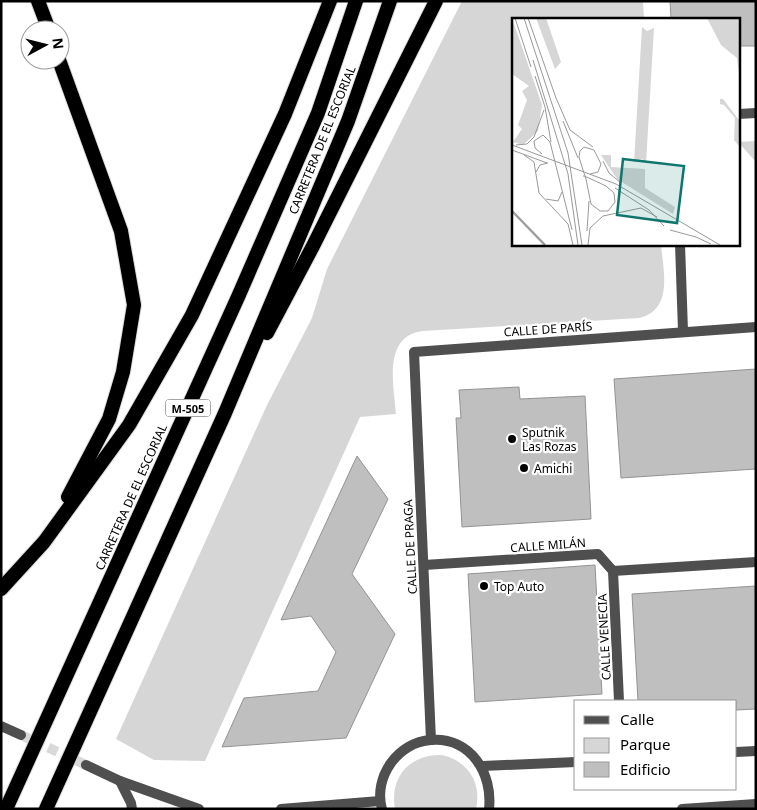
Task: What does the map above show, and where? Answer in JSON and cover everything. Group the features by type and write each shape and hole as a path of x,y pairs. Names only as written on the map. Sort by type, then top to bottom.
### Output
{"highway":[{"path":"38,1 45,20"},
{"path":"1,589 44,542 128,426 192,315 285,114 330,1"},
{"name":"CARRETERA DE EL ESCORIAL","path":"6,809 238,297 314,122 356,1"},
{"name":"CARRETERA DE EL ESCORIAL","path":"46,809 224,413 348,121 390,1"},
{"path":"224,413 313,246 436,1"},
{"path":"44,542 110,419 123,372 134,305 120,231 63,70"}],"street":[{"path":"740,114 756,114"},
{"path":"680,245 683,331"},
{"name":"CALLE DE PARÍS","path":"414,352 756,327"},
{"name":"CALLE DE PRAGA","path":"414,352 431,740"},
{"name":"CALLE MILÁN","path":"424,566 598,554 613,571"},
{"path":"613,571 756,562"},
{"name":"CALLE VENECIA","path":"613,571 619,700"},
{"path":"1,726 21,735"},
{"path":"281,809 381,805 382,779 393,760 410,746 431,740 451,742 463,748 483,766 491,795 489,809"},
{"path":"737,752 756,751"},
{"path":"483,766 574,762"},
{"path":"86,765 120,781 200,809"},
{"path":"120,781 132,802 132,809"},
{"path":"682,809 756,804"}],"green space":[{"path":"462,1 643,1 644,18 512,18 512,245 661,245 664,288 662,298 657,307 650,314 639,318 423,331 410,335 401,342 393,364 396,414 360,417 205,761 154,760 116,739 267,405 312,318 327,269"},
{"path":"756,141 756,162 740,144 740,142"},
{"path":"442,755 459,762 471,774 477,790 476,809 395,809 395,787 404,770 411,763 420,759"}],"building":[{"path":"670,1 756,1 756,46 740,46 740,18 671,18"},
{"path":"756,369 756,469 621,478 614,379"},
{"name":"Amichi","path":"519,387 520,399 585,396 591,519 462,527 456,418 461,418 459,390"},
{"path":"357,456 388,499 352,574 395,634 346,738 222,747 244,698 318,691 336,652 311,616 281,620"},
{"path":"595,565 602,694 475,702 468,574"},
{"path":"756,586 756,709 737,710 737,700 638,700 632,594"}],"tunnel":[{"path":"21,735 86,765"}],"place":[{"name":"Sputnik Las Rozas","path":"512,439"},
{"name":"Amichi","path":"524,468"},
{"name":"Top Auto","path":"484,586"}]}
